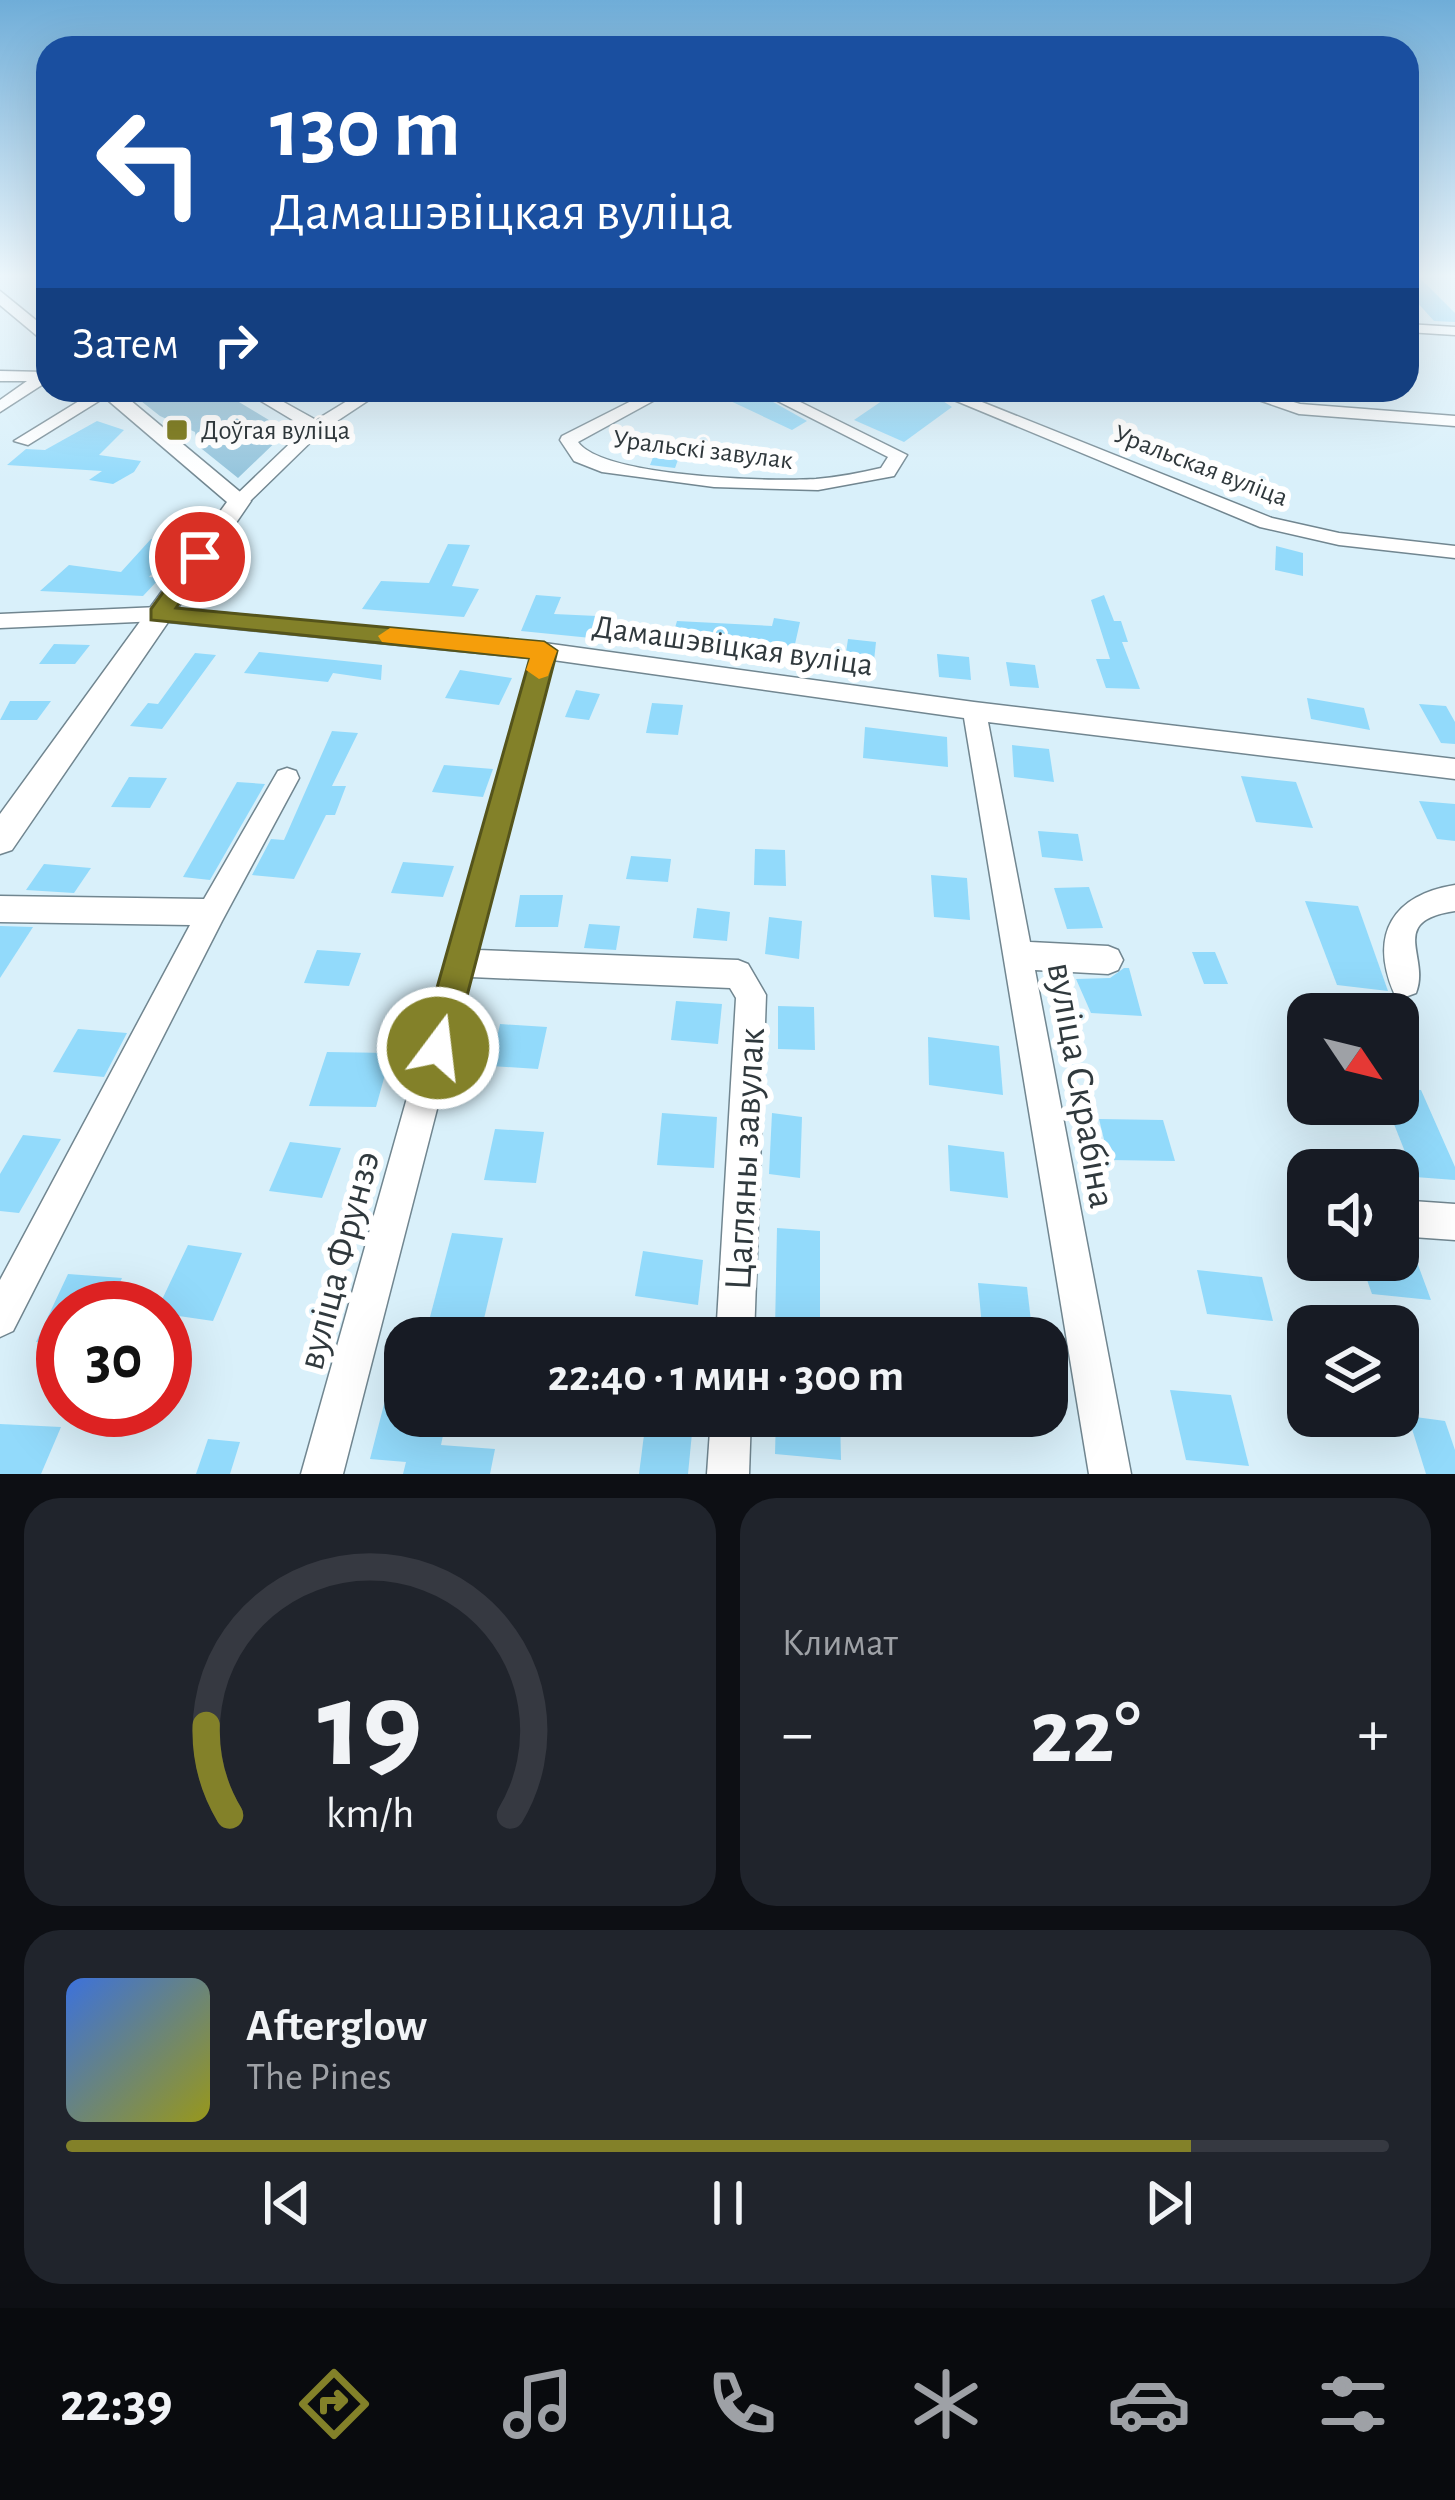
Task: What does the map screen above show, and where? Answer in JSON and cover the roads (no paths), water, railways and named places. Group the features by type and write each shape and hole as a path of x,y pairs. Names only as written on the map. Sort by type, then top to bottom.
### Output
{"main road":[{"path":"0,840 239,500 121,402"}],"street":[{"path":"0,376 36,378"},
{"path":"0,407 36,383"},
{"path":"22,441 86,402"},
{"path":"272,402 316,427"},
{"path":"239,500 316,427 357,402"},
{"name":"Уральскі завулак","path":"640,403 568,440 580,458 608,468 790,489 841,485 887,472 898,455 790,402"},
{"name":"Уральская вуліца","path":"968,402 1267,523 1452,556"},
{"path":"1284,402 1326,413 1455,421"},
{"path":"1324,402 1326,413"},
{"name":"Дамашэвіцкая вуліца","path":"0,622 159,614 544,651 974,711 1455,770"},
{"name":"вуліца Фрунзэ","path":"322,1474 544,651"},
{"name":"вуліца Скрабіна","path":"974,711 1110,1474"},
{"path":"0,1318 287,778"},
{"path":"1405,983 1395,948 1398,935 1418,908 1455,898"},
{"path":"0,909 212,912"},
{"path":"1017,956 1108,960"},
{"name":"Цагляны завулак","path":"460,963 738,974 751,995 735,1317"},
{"path":"1419,1219 1455,1222"},
{"path":"728,1474 730,1437"}],"place":[{"name":"Доўгая вуліца","path":"177,430"}]}
